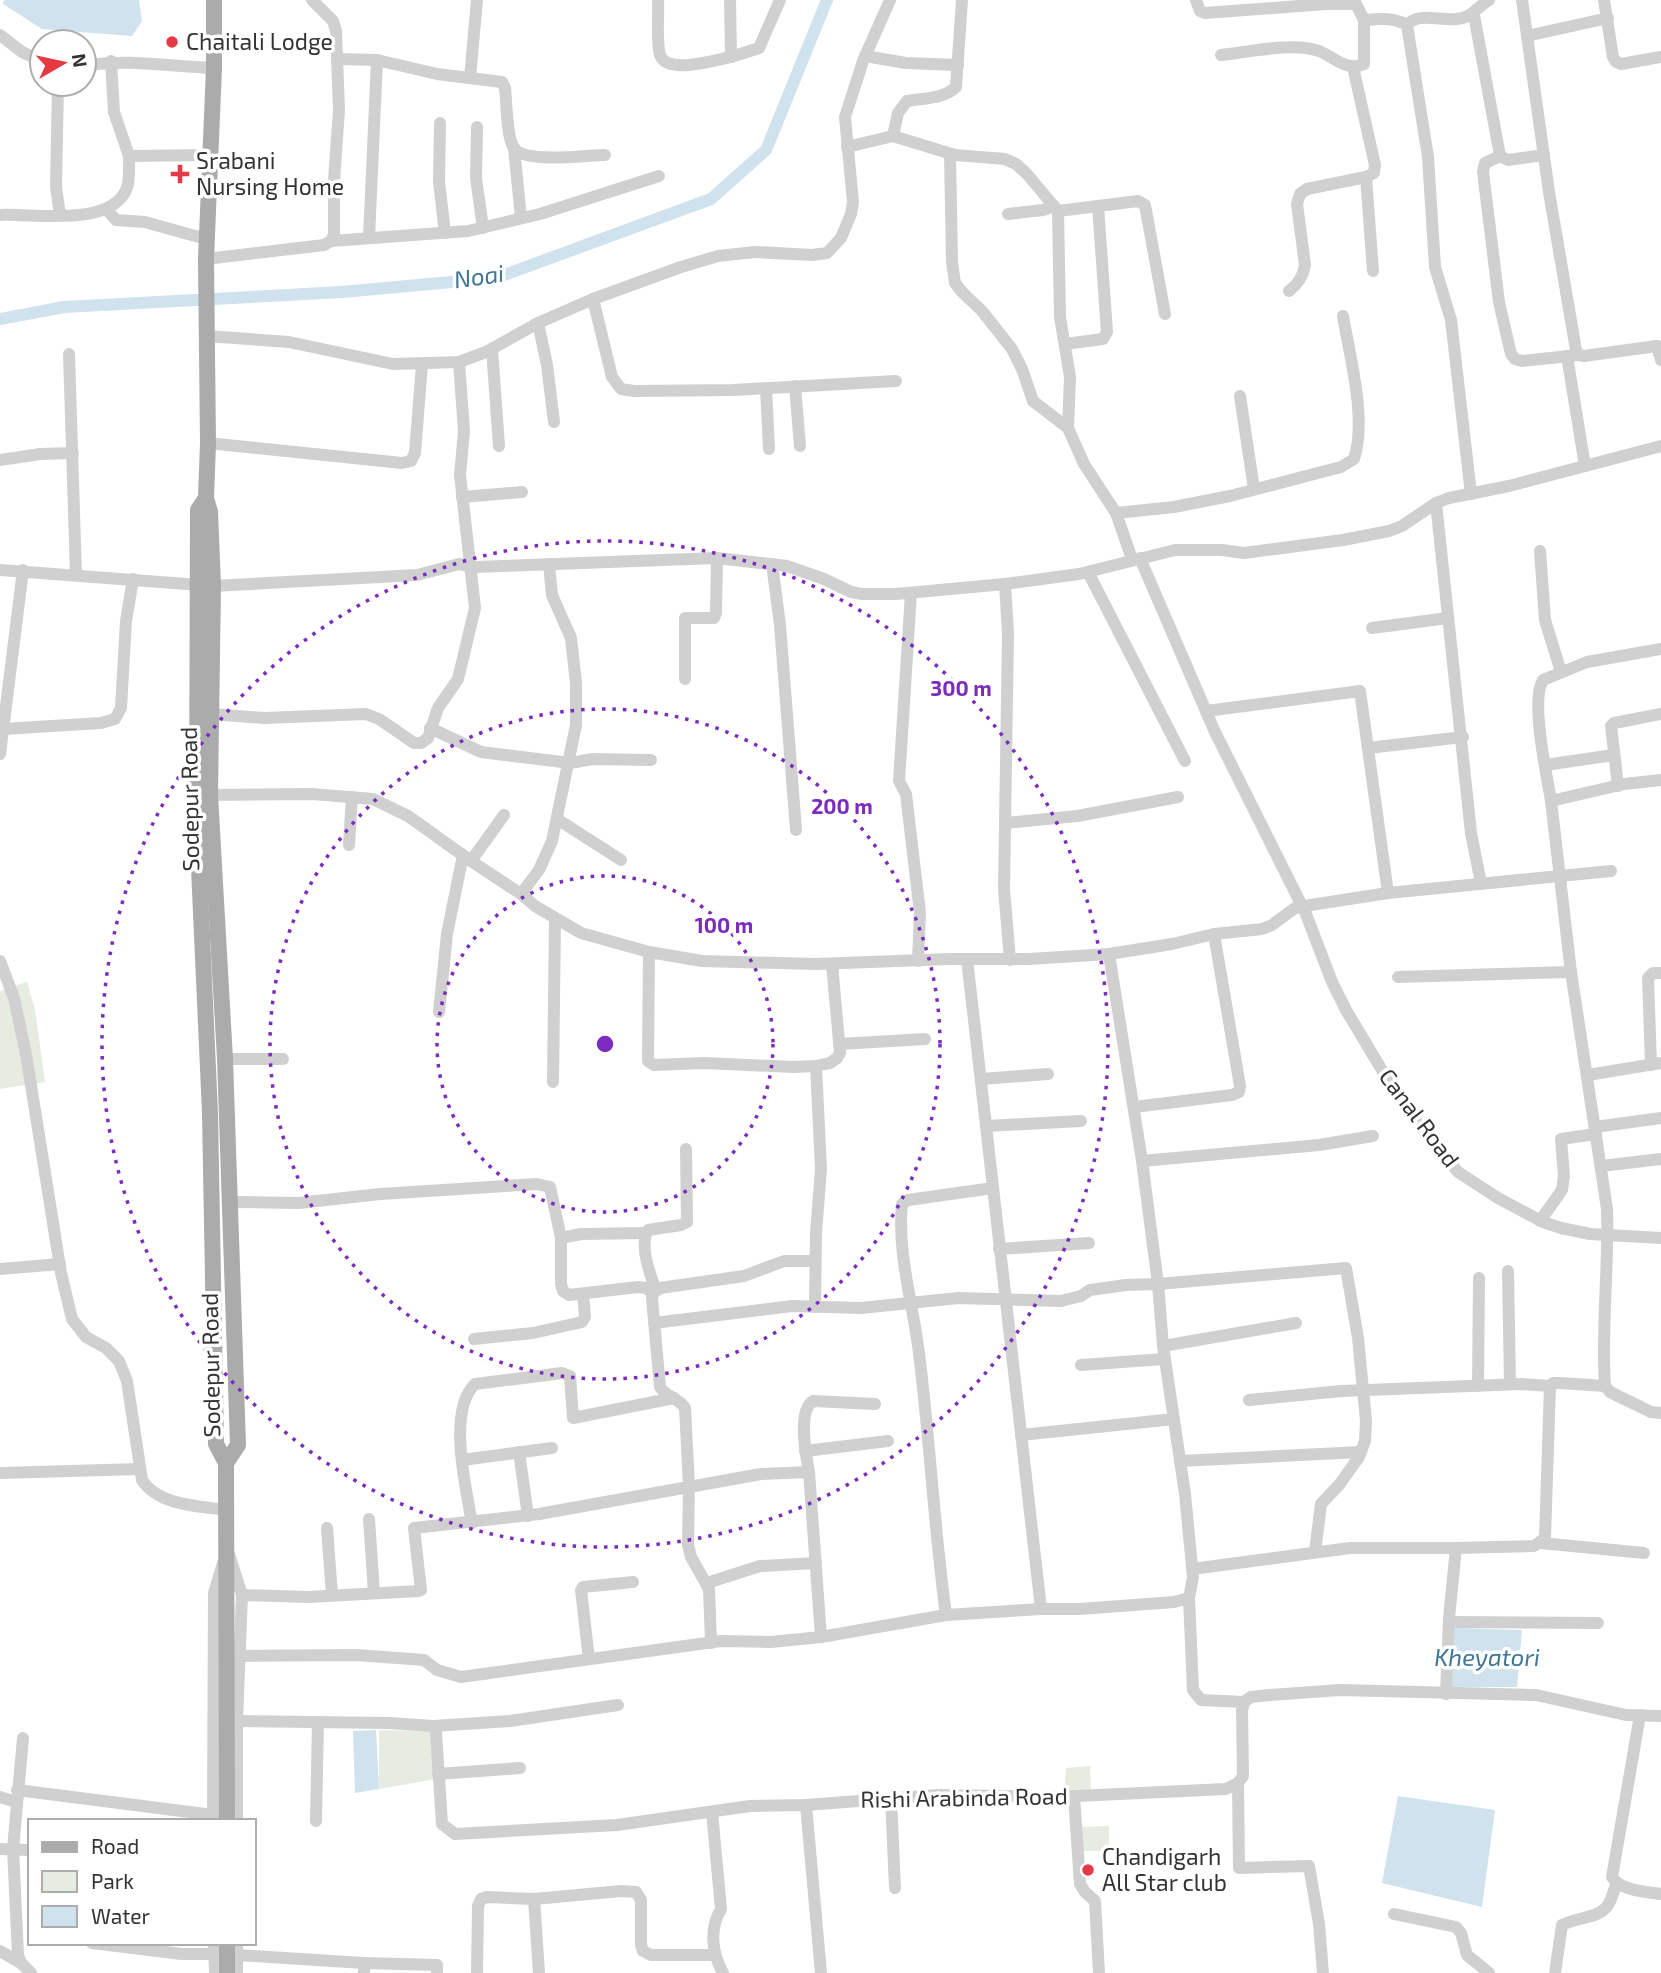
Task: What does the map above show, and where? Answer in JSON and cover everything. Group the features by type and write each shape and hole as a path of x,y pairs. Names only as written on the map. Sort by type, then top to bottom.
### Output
{"main road":[{"name":"Sodepur Road","path":"214,0 214,68 206,239 206,498 210,512 205,585 211,714 204,795 225,1059 237,1445 226,1463 227,1547 234,1594 218,1819"},
{"path":"205,585 204,795 216,1444 226,1463"},
{"path":"227,1973 234,1947"}],"street":[{"path":"312,0 333,21 336,31 339,110 334,180 334,235 331,241"},
{"path":"470,78 477,0"},
{"path":"658,0 660,54 664,62 674,67 731,57 759,48 779,0"},
{"path":"730,0 731,57"},
{"path":"207,330 289,342 393,364 459,362 492,349 538,323 593,299 718,256 755,253 812,256 827,253 841,238 853,202 845,117 865,56 890,0"},
{"path":"893,136 898,113 907,101 951,92 956,87 962,0"},
{"path":"1196,0 1200,11 1205,13 1356,2 1364,20 1364,64 1353,67 1319,51 1305,49 1221,55"},
{"path":"1406,25 1415,19 1457,19 1474,15 1489,0"},
{"path":"1522,0 1576,350 1573,356 1585,466"},
{"path":"1604,0 1616,62 1621,64 1661,57"},
{"path":"1474,15 1500,156"},
{"path":"1364,20 1387,18 1406,25 1428,157 1435,267 1451,320 1471,494"},
{"path":"1527,36 1608,18"},
{"path":"0,35 28,55"},
{"path":"865,56 905,63 958,65"},
{"path":"337,59 377,60 437,74 502,82 514,148 521,218"},
{"path":"369,238 377,60"},
{"path":"0,215 87,215 107,210 126,191 129,156 114,112 111,61"},
{"path":"98,63 111,61 214,68"},
{"path":"1289,291 1298,284 1305,265 1297,204 1300,194 1307,188 1366,177 1374,173 1375,165 1353,67"},
{"path":"58,98 57,187 60,215"},
{"path":"440,123 439,182 445,233"},
{"path":"478,127 477,178 483,228"},
{"path":"847,147 893,136 950,154 1005,159 1016,164 1056,208 1060,317 1070,377 1068,428"},
{"path":"514,148 523,155 537,157 605,155"},
{"path":"950,154 952,261 955,283 982,311 1012,349 1022,369 1032,401 1068,428"},
{"path":"129,156 209,155"},
{"path":"1500,156 1508,160 1544,155"},
{"path":"1500,156 1485,163 1483,172 1499,302 1508,347 1515,359 1522,361 1584,356 1650,345 1657,346 1661,360"},
{"path":"206,267 324,245 331,241 483,228 659,176"},
{"path":"1366,177 1373,271"},
{"path":"1007,214 1138,201 1145,205 1165,314"},
{"path":"1065,344 1103,339 1107,332 1098,206"},
{"path":"107,210 116,220 145,222 206,239"},
{"path":"593,299 612,377 621,389 766,388 896,381"},
{"path":"1116,513 1174,507 1254,489 1340,467 1354,459 1360,442 1359,420 1343,316"},
{"path":"538,323 547,365 554,422"},
{"path":"492,349 499,446"},
{"path":"69,354 76,575"},
{"path":"211,714 264,718 366,714 379,719 414,743 421,743 428,738 438,708 458,679 475,608 460,475 464,431 459,362"},
{"path":"208,443 402,463 411,461 415,453 422,364"},
{"path":"795,386 800,446"},
{"path":"766,388 769,449"},
{"path":"1240,396 1254,489"},
{"name":"Canal Road","path":"1068,428 1084,464 1116,513 1206,711 1312,928 1322,961 1346,1010 1401,1102 1458,1172 1486,1192 1540,1221 1608,1239 1661,1238"},
{"path":"0,570 205,585 417,575 459,564 469,566 718,558 787,566 862,594 911,593 1005,584 1094,570 1175,550 1244,553 1343,540 1402,526 1436,503 1449,498 1661,446"},
{"path":"0,460 40,454 73,453"},
{"path":"462,498 522,492"},
{"path":"1436,503 1471,833 1481,883"},
{"path":"1540,551 1545,620 1561,673"},
{"path":"685,679 685,618 714,618 718,558"},
{"path":"521,894 539,870 552,841 576,724 576,683 571,638 552,595 549,564"},
{"path":"772,564 780,625 796,830"},
{"path":"0,754 23,570"},
{"path":"1094,570 1185,761"},
{"path":"3,729 101,723 115,719 121,708 133,579"},
{"path":"1005,584 1008,634 1004,889 1010,960"},
{"path":"911,593 899,780 906,793 918,883 918,961"},
{"path":"1372,628 1448,618"},
{"path":"1661,649 1587,662 1543,680 1539,686 1539,714 1571,972 1607,1209 1608,1239 1603,1301 1605,1386 1610,1392 1651,1412 1661,1413"},
{"path":"1206,711 1360,691 1388,893"},
{"path":"1618,786 1611,726 1661,714"},
{"path":"430,729 481,752 570,763 593,759 651,760"},
{"path":"1368,748 1462,737"},
{"path":"1545,765 1614,755"},
{"path":"1551,801 1618,786 1661,780"},
{"path":"204,795 312,794 373,799 408,816 555,919 581,933 649,952 702,961 832,964 1010,960 1109,954 1214,934 1262,929 1301,907 1388,893 1611,871"},
{"path":"349,845 352,797"},
{"path":"1005,823 1077,816 1178,797"},
{"path":"439,1012 447,934 467,858 504,815"},
{"path":"557,819 621,860"},
{"path":"553,1082 555,919"},
{"path":"1134,1107 1233,1095 1239,1092 1214,934"},
{"path":"649,952 648,1061 651,1065 704,1063 794,1067 830,1063 840,1053 832,964"},
{"path":"1109,954 1142,1161 1158,1284 1163,1353 1180,1461 1192,1569 1192,1590 1189,1598 1193,1690 1196,1696 1201,1700 1244,1702 1251,1697 1340,1690 1536,1695 1626,1715 1661,1716"},
{"path":"967,959 1041,1609"},
{"path":"0,961 14,998 26,1054 60,1264 72,1320 86,1337 106,1348 119,1361 127,1381 142,1480 149,1491 187,1505 227,1510"},
{"path":"1398,977 1571,972"},
{"path":"1588,1075 1656,1064 1648,978 1653,973 1661,972"},
{"path":"839,1044 925,1039"},
{"path":"225,1059 283,1059"},
{"path":"815,1307 821,1169 816,1066"},
{"path":"981,1079 1048,1074"},
{"path":"1540,1221 1562,1190 1561,1139 1661,1118"},
{"path":"986,1126 1081,1121"},
{"path":"1142,1161 1319,1145 1373,1136"},
{"path":"561,1238 581,1234 645,1233 648,1230 687,1222 686,1149"},
{"path":"1601,1166 1661,1159"},
{"path":"230,1202 287,1203 537,1184 551,1187 561,1238 561,1284 563,1290 569,1294 638,1287 654,1292 688,1282 744,1276 784,1261 815,1261"},
{"path":"946,1615 938,1559 919,1352 900,1228 904,1201 993,1188"},
{"path":"645,1233 654,1292 660,1387 663,1393 681,1402 685,1408 689,1486 688,1545 710,1595 711,1643"},
{"path":"999,1250 1089,1243"},
{"path":"0,1269 60,1264"},
{"path":"654,1323 792,1306 861,1308 958,1298 1062,1301 1081,1296 1090,1290 1126,1285 1346,1268 1359,1338 1365,1441 1361,1452 1339,1485 1321,1503 1315,1552"},
{"path":"1508,1271 1510,1384"},
{"path":"1478,1386 1479,1278"},
{"path":"474,1339 534,1333 582,1322 585,1317 583,1294"},
{"path":"1081,1365 1163,1353 1296,1323"},
{"path":"472,1523 462,1460 461,1422 469,1390 475,1384 562,1373 570,1376 573,1418 674,1398"},
{"path":"1249,1399 1314,1392 1510,1384 1550,1386 1560,1382 1605,1386"},
{"path":"1192,1569 1350,1548 1534,1546 1541,1543 1545,1538 1550,1386"},
{"path":"821,1637 809,1472 805,1451 805,1412 807,1405 813,1401 875,1404"},
{"path":"1021,1435 1174,1419"},
{"path":"805,1451 888,1441"},
{"path":"462,1460 552,1448"},
{"path":"519,1452 528,1516"},
{"path":"1180,1461 1361,1452"},
{"path":"0,1473 140,1469"},
{"path":"237,1819 239,1656 234,1594 332,1595 421,1590 414,1528 528,1516 761,1474 809,1472"},
{"path":"369,1519 374,1593"},
{"path":"327,1528 332,1595"},
{"path":"1541,1543 1644,1553"},
{"path":"0,1797 17,1796 218,1819 214,1593 227,1547"},
{"path":"1446,1694 1456,1548"},
{"path":"707,1583 760,1566 816,1563"},
{"path":"589,1659 581,1590 583,1587 632,1582"},
{"path":"239,1656 356,1655 424,1660 437,1670 461,1677 711,1643 771,1642 821,1637 946,1615 1080,1609 1174,1602 1189,1598"},
{"path":"1449,1622 1598,1623"},
{"path":"1244,1702 1243,1776 1238,1783 1239,1868 1310,1866 1323,1973"},
{"path":"237,1721 433,1726 510,1721 618,1705"},
{"path":"1640,1715 1612,1877 1616,1884 1624,1887 1661,1894"},
{"path":"316,1821 318,1722"},
{"name":"Rishi Arabinda Road","path":"433,1726 436,1732 442,1824 454,1834 617,1825 750,1806 806,1805 937,1795 1074,1796 1226,1789 1238,1783"},
{"path":"21,1963 18,1955 24,1943 7,1849 17,1796 23,1738"},
{"path":"438,1774 520,1768"},
{"path":"1074,1796 1080,1884 1096,1901 1099,1973"},
{"path":"891,1798 895,1888"},
{"path":"806,1805 821,1973"},
{"path":"712,1812 721,1909 715,1920 713,1955 723,1973"},
{"path":"7,1849 28,1850"},
{"path":"1555,1973 1562,1924 1601,1912 1608,1906 1616,1884"},
{"path":"477,1973 478,1906 481,1899 488,1897 534,1899 636,1892 641,1900 643,1951 651,1955 713,1955"},
{"path":"534,1899 539,1973"},
{"path":"1394,1913 1456,1927 1461,1933 1467,1955 1489,1973"},
{"path":"108,1945 182,1954 214,1949 215,1973"},
{"path":"237,1973 234,1947 364,1968 437,1965 437,1973"},
{"path":"0,1951 21,1963 31,1973"}],"green space":[{"path":"27,982 35,1010 45,1082 0,1089 0,991"},
{"path":"379,1730 430,1731 436,1779 379,1789"},
{"path":"1090,1766 1091,1793 1064,1794 1066,1768"},
{"path":"1109,1826 1109,1851 1080,1851 1079,1827"}],"water":[{"path":"4,0 139,0 142,21 132,36 98,33 98,28 40,28 3,4"},
{"name":"Kheyatori","path":"1454,1628 1522,1630 1517,1687 1452,1687"},
{"path":"376,1730 379,1789 355,1793 353,1731"},
{"path":"1398,1796 1495,1810 1482,1907 1382,1883"}],"waterway":[{"name":"Noai","path":"0,319 64,307 342,292 496,278 711,199 766,150 827,0"}],"place":[{"name":"Chaitali Lodge","path":"172,42"},
{"name":"Srabani Nursing Home","path":"180,174"},
{"name":"Chandigarh All Star club","path":"1088,1870"}]}
